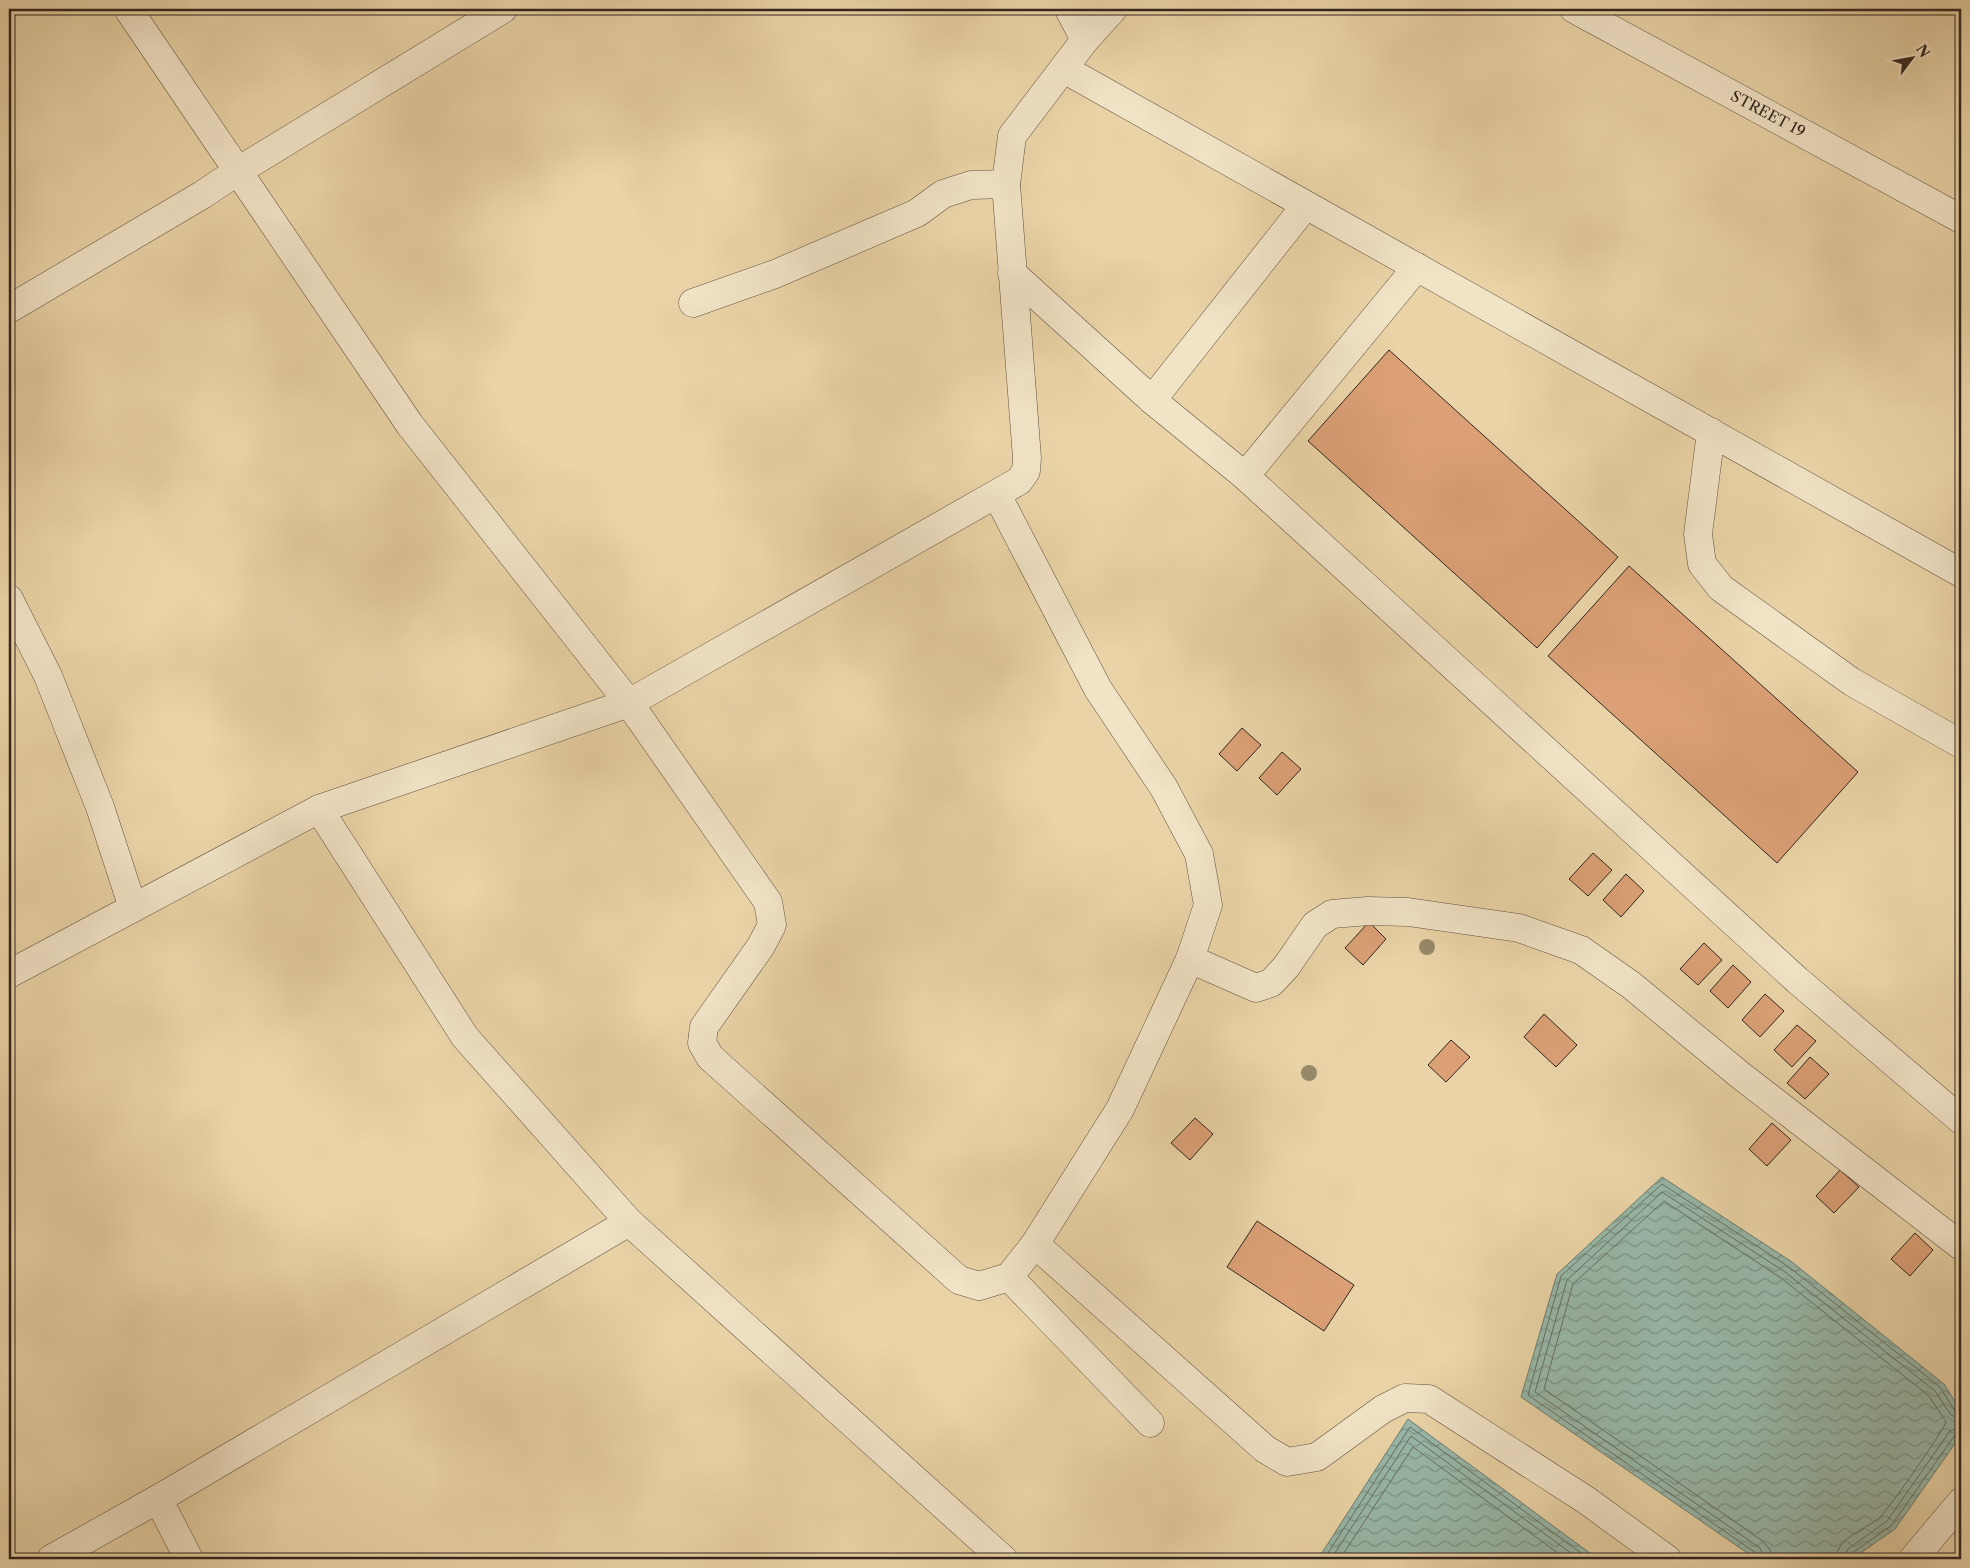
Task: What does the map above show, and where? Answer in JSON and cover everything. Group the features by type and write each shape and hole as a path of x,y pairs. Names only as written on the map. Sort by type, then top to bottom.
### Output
{"street":[{"path":"128,9 410,425 629,703 768,902 772,925 761,946 704,1028 702,1043 710,1056 959,1280 979,1286 1010,1277 1035,1244 1120,1109 1190,959 1208,905 1199,854 1164,788 1098,689 997,495"},
{"path":"9,309 202,195 238,170 503,9"},
{"path":"1069,9 1085,40"},
{"path":"9,974 319,809 629,703 1019,481 1026,471 1027,458 1006,184 1012,136 1085,40 1113,9"},
{"name":"STREET 19","path":"1574,9 1961,218"},
{"path":"1064,69 1961,573"},
{"path":"693,303 775,274 908,216 943,194 971,185 1006,184"},
{"path":"1152,400 1306,205"},
{"path":"1245,476 1417,267"},
{"path":"1012,273 1152,400 1245,476 1789,974 1961,1120"},
{"path":"1711,432 1698,534 1702,564 1720,588 1852,682 1961,744"},
{"path":"9,599 48,676 100,807 133,908"},
{"path":"319,809 465,1037 629,1222 1003,1559"},
{"path":"1190,959 1256,988 1271,983 1286,967 1315,925 1332,914 1368,911 1408,912 1519,928 1581,950 1631,985 1740,1075 1961,1246"},
{"path":"51,1559 158,1499 629,1222"},
{"path":"1035,1244 1265,1449 1286,1462 1317,1457 1383,1409 1405,1398 1429,1400 1586,1500 1668,1559"},
{"path":"1010,1277 1150,1423"},
{"path":"158,1499 189,1559"},
{"path":"1913,1559 1961,1502"}],"water":[{"path":"1662,1177 1792,1262 1944,1384 1961,1411 1961,1435 1895,1529 1852,1559 1756,1559 1521,1397 1557,1274"},
{"path":"1408,1419 1598,1559 1318,1559"}],"building":[{"path":"1389,350 1618,557 1537,648 1308,441"},
{"path":"1629,566 1858,772 1777,863 1548,656"},
{"path":"1242,728 1261,745 1237,771 1219,754"},
{"path":"1282,752 1301,769 1277,795 1259,778"},
{"path":"1593,853 1612,870 1588,896 1569,879"},
{"path":"1626,874 1644,891 1621,917 1603,900"},
{"path":"1369,922 1386,939 1363,965 1345,948"},
{"path":"1704,943 1722,960 1698,985 1680,969"},
{"path":"1733,965 1751,982 1728,1008 1710,991"},
{"path":"1765,994 1784,1011 1760,1037 1742,1020"},
{"path":"1544,1014 1577,1045 1556,1067 1524,1037"},
{"path":"1797,1025 1816,1041 1792,1067 1774,1050"},
{"path":"1451,1040 1470,1057 1446,1082 1428,1065"},
{"path":"1810,1057 1829,1074 1805,1099 1787,1083"},
{"path":"1195,1118 1213,1134 1190,1160 1171,1143"},
{"path":"1772,1123 1791,1140 1767,1166 1749,1149"},
{"path":"1840,1170 1859,1187 1834,1213 1816,1196"},
{"path":"1257,1221 1354,1285 1324,1331 1227,1267"},
{"path":"1915,1233 1933,1250 1910,1276 1891,1259"}]}
